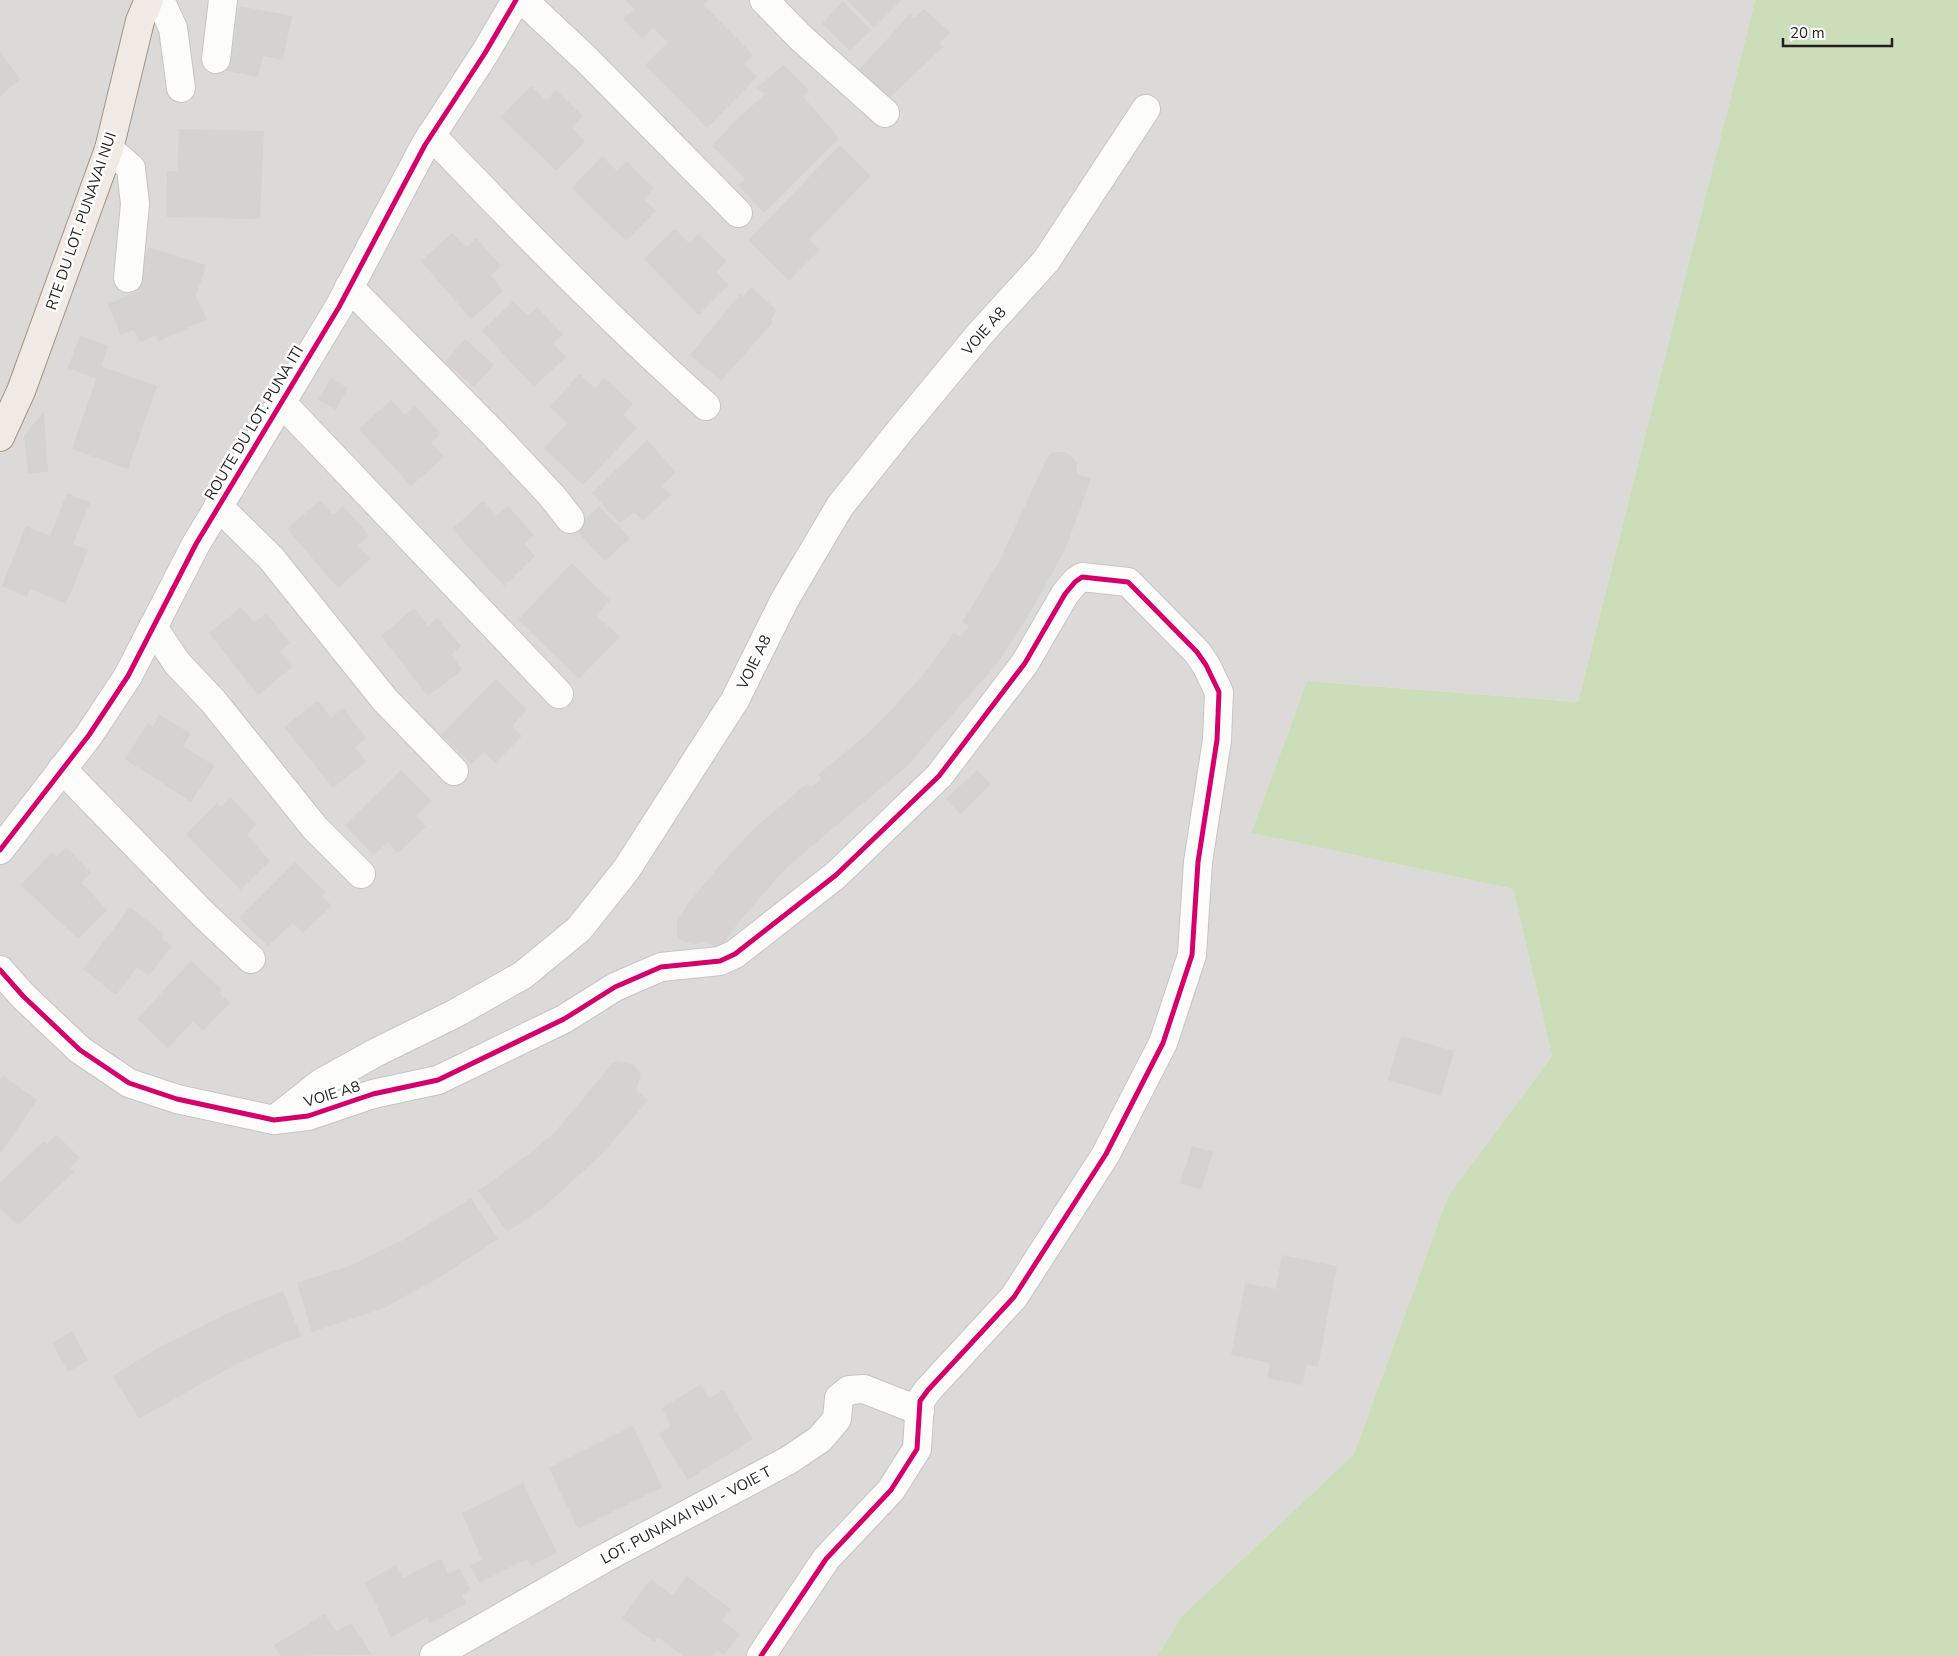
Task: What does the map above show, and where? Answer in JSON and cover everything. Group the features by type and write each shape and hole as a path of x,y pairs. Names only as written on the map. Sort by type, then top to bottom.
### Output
{"main road":[{"name":"RTE DU LOT. PUNAVAI NUI","path":"0,437 21,391 109,149 140,21 148,0"}],"street":[{"path":"160,0 173,28 181,88"},
{"path":"216,59 223,0"},
{"name":"ROUTE DU LOT. PUNA ITI","path":"0,850 89,735 128,676 218,506 282,403 349,287 431,136 486,52 516,0"},
{"path":"523,0 588,60 738,213"},
{"path":"764,0 802,38 885,114"},
{"name":"VOIE A8","path":"274,1120 321,1083 375,1053 456,1013 523,975 579,929 626,870 735,700 784,601 840,506 979,335 1046,261 1146,109"},
{"path":"431,136 634,341 706,406"},
{"path":"109,149 131,168 135,204 128,278"},
{"path":"349,287 492,433 552,496 570,519"},
{"path":"282,403 558,694"},
{"path":"218,506 271,558 385,700 454,771"},
{"name":"VOIE A8","path":"0,970 23,996 80,1050 129,1083 177,1099 274,1120 308,1116 373,1094 438,1080 564,1019 615,987 661,967 720,961 735,954 836,875 938,776 1016,676 1074,582 1082,577 1128,582 1197,652 1220,692 1217,740 1198,862 1192,955 1163,1043 1106,1154 1014,1297 928,1390 920,1401 920,1411"},
{"path":"153,627 178,663 213,701 315,828 361,874"},
{"path":"62,769 203,914 251,959"},
{"name":"LOT. PUNAVAI NUI - VOIE T","path":"434,1656 604,1559 789,1460 820,1439 837,1419 839,1398 849,1390 864,1390 920,1411"},
{"path":"761,1656 826,1559 891,1490 917,1449 920,1411"}],"shaded area":[{"path":"0,0 1755,0 1578,702 1307,681 1251,833 1513,889 1552,1056 1448,1196 1354,1454 1182,1616 1157,1656 0,1656"}],"green space":[{"path":"1755,0 1958,0 1958,1656 1157,1656 1182,1616 1354,1454 1448,1196 1552,1056 1513,889 1251,833 1307,681 1578,702"}],"building":[{"path":"626,0 709,0 704,5 753,55 744,64 757,77 707,128 645,65 668,42 653,28 642,39 623,19 634,9"},
{"path":"847,0 902,0 874,28"},
{"path":"843,1 871,30 850,51 822,24"},
{"path":"240,6 292,16 283,60 263,56 258,77 227,71"},
{"path":"924,9 950,32 940,43 943,47 886,101 857,72 910,14 914,18"},
{"path":"0,51 20,79 0,96"},
{"path":"784,65 809,90 803,96 839,138 764,213 738,185 745,179 712,146 736,120 765,94 756,88"},
{"path":"531,86 546,100 556,90 583,116 572,127 585,141 556,171 501,117"},
{"path":"179,129 264,131 260,219 166,217 167,171 177,171"},
{"path":"840,145 871,176 809,239 820,250 789,281 748,240"},
{"path":"602,156 617,171 626,161 654,188 644,199 656,211 626,241 572,188"},
{"path":"675,229 690,244 698,234 727,261 716,272 729,285 699,315 644,259"},
{"path":"452,233 466,247 476,238 501,266 491,275 503,291 471,319 421,261"},
{"path":"148,247 206,265 196,296 207,319 158,342 156,335 140,342 134,330 121,335 108,304 138,291 136,285"},
{"path":"751,287 777,310 771,320 773,322 721,381 690,355 740,294 743,297"},
{"path":"513,301 528,316 537,307 563,334 553,343 566,357 534,387 482,331"},
{"path":"80,335 108,346 101,366 157,386 128,469 72,449 96,379 68,368"},
{"path":"465,339 494,365 474,387 445,362"},
{"path":"579,374 595,388 604,378 633,404 623,415 637,428 583,485 544,448 568,423 550,407"},
{"path":"331,378 348,388 336,410 318,400"},
{"path":"391,400 405,415 415,406 441,434 431,443 444,457 411,486 359,429"},
{"path":"44,411 48,472 28,473 24,436"},
{"path":"647,440 676,472 662,486 671,495 643,521 634,512 620,523 592,493"},
{"path":"1053,452 1064,452 1070,455 1077,463 1077,474 1091,479 1065,550 1028,616 996,665 906,767 787,867 738,923 719,949 705,941 694,945 680,939 677,935 677,922 689,902 722,863 754,829 807,783 811,787 821,779 819,774 865,736 893,708 928,669 954,632 960,637 969,627 962,622 999,562 1047,458"},
{"path":"67,493 90,503 73,544 88,550 66,604 30,589 27,597 2,586 26,526 50,536"},
{"path":"320,500 333,515 343,506 369,535 358,545 370,559 338,588 287,529"},
{"path":"483,501 497,515 508,506 534,535 524,544 535,556 504,586 452,529"},
{"path":"599,506 630,538 605,561 575,529"},
{"path":"572,563 610,600 596,615 620,637 579,679 518,620"},
{"path":"241,607 254,622 266,613 290,643 280,651 292,667 258,695 209,633"},
{"path":"414,608 428,626 437,618 461,646 451,654 462,670 428,696 381,636"},
{"path":"496,679 527,710 512,726 522,736 495,763 484,752 471,764 441,735"},
{"path":"318,701 331,718 343,708 366,738 355,747 366,762 333,788 284,727"},
{"path":"159,714 191,734 183,746 215,766 191,802 125,759 148,723 153,727"},
{"path":"401,770 431,801 416,816 426,827 398,853 388,842 374,855 345,825"},
{"path":"977,770 991,784 960,814 946,799"},
{"path":"230,797 256,824 247,835 270,861 240,890 186,834 217,803 221,807"},
{"path":"66,847 91,873 81,882 107,910 78,939 21,885 52,852 56,857"},
{"path":"295,862 325,892 322,896 332,906 303,933 293,923 268,946 239,918"},
{"path":"130,907 164,934 161,938 172,946 149,976 137,967 116,995 83,969"},
{"path":"191,961 222,990 219,993 230,1003 203,1031 193,1021 168,1048 137,1019"},
{"path":"1401,1036 1454,1051 1441,1096 1388,1080"},
{"path":"618,1061 634,1065 641,1075 636,1090 648,1100 601,1155 544,1207 507,1232 478,1191 554,1133 613,1063"},
{"path":"3,1075 37,1100 0,1154 0,1079"},
{"path":"57,1135 80,1158 70,1168 74,1172 18,1225 0,1208 0,1183 44,1141 47,1144"},
{"path":"1192,1146 1213,1152 1201,1190 1180,1183"},
{"path":"471,1198 498,1239 445,1274 384,1308 312,1332 297,1283 352,1265 403,1240"},
{"path":"1282,1255 1337,1266 1318,1367 1306,1365 1303,1385 1267,1378 1270,1363 1231,1355 1245,1283 1276,1289"},
{"path":"283,1291 301,1336 240,1362 139,1419 113,1376 159,1347 224,1315"},
{"path":"72,1331 88,1360 68,1372 52,1343"},
{"path":"701,1384 709,1398 723,1390 753,1439 688,1480 659,1434 671,1426 662,1408"},
{"path":"633,1426 662,1487 578,1529 549,1468"},
{"path":"523,1483 557,1553 531,1566 527,1559 479,1583 470,1565 482,1560 462,1513"},
{"path":"441,1559 448,1574 460,1568 471,1590 462,1595 466,1604 430,1623 427,1617 391,1638 364,1583 396,1565 403,1578"},
{"path":"687,1576 731,1609 722,1621 740,1634 724,1655 717,1650 712,1656 683,1656 658,1637 654,1642 622,1618 651,1579 673,1596"},
{"path":"325,1614 336,1631 351,1623 372,1655 281,1656 274,1645"}],"cycle path":[{"path":"0,850 89,735 128,676 196,544 339,307 425,145 485,53 516,0"},
{"path":"0,970 23,996 80,1050 129,1083 177,1099 274,1120 308,1116 373,1094 438,1080 564,1019 615,987 661,967 720,961 735,954 836,875 939,776 1025,663 1065,594 1075,582 1082,577 1128,582 1197,652 1206,665 1219,692 1217,740 1198,862 1192,955 1163,1043 1106,1154 1014,1297 920,1401 917,1449 891,1490 826,1559 761,1656"}]}
